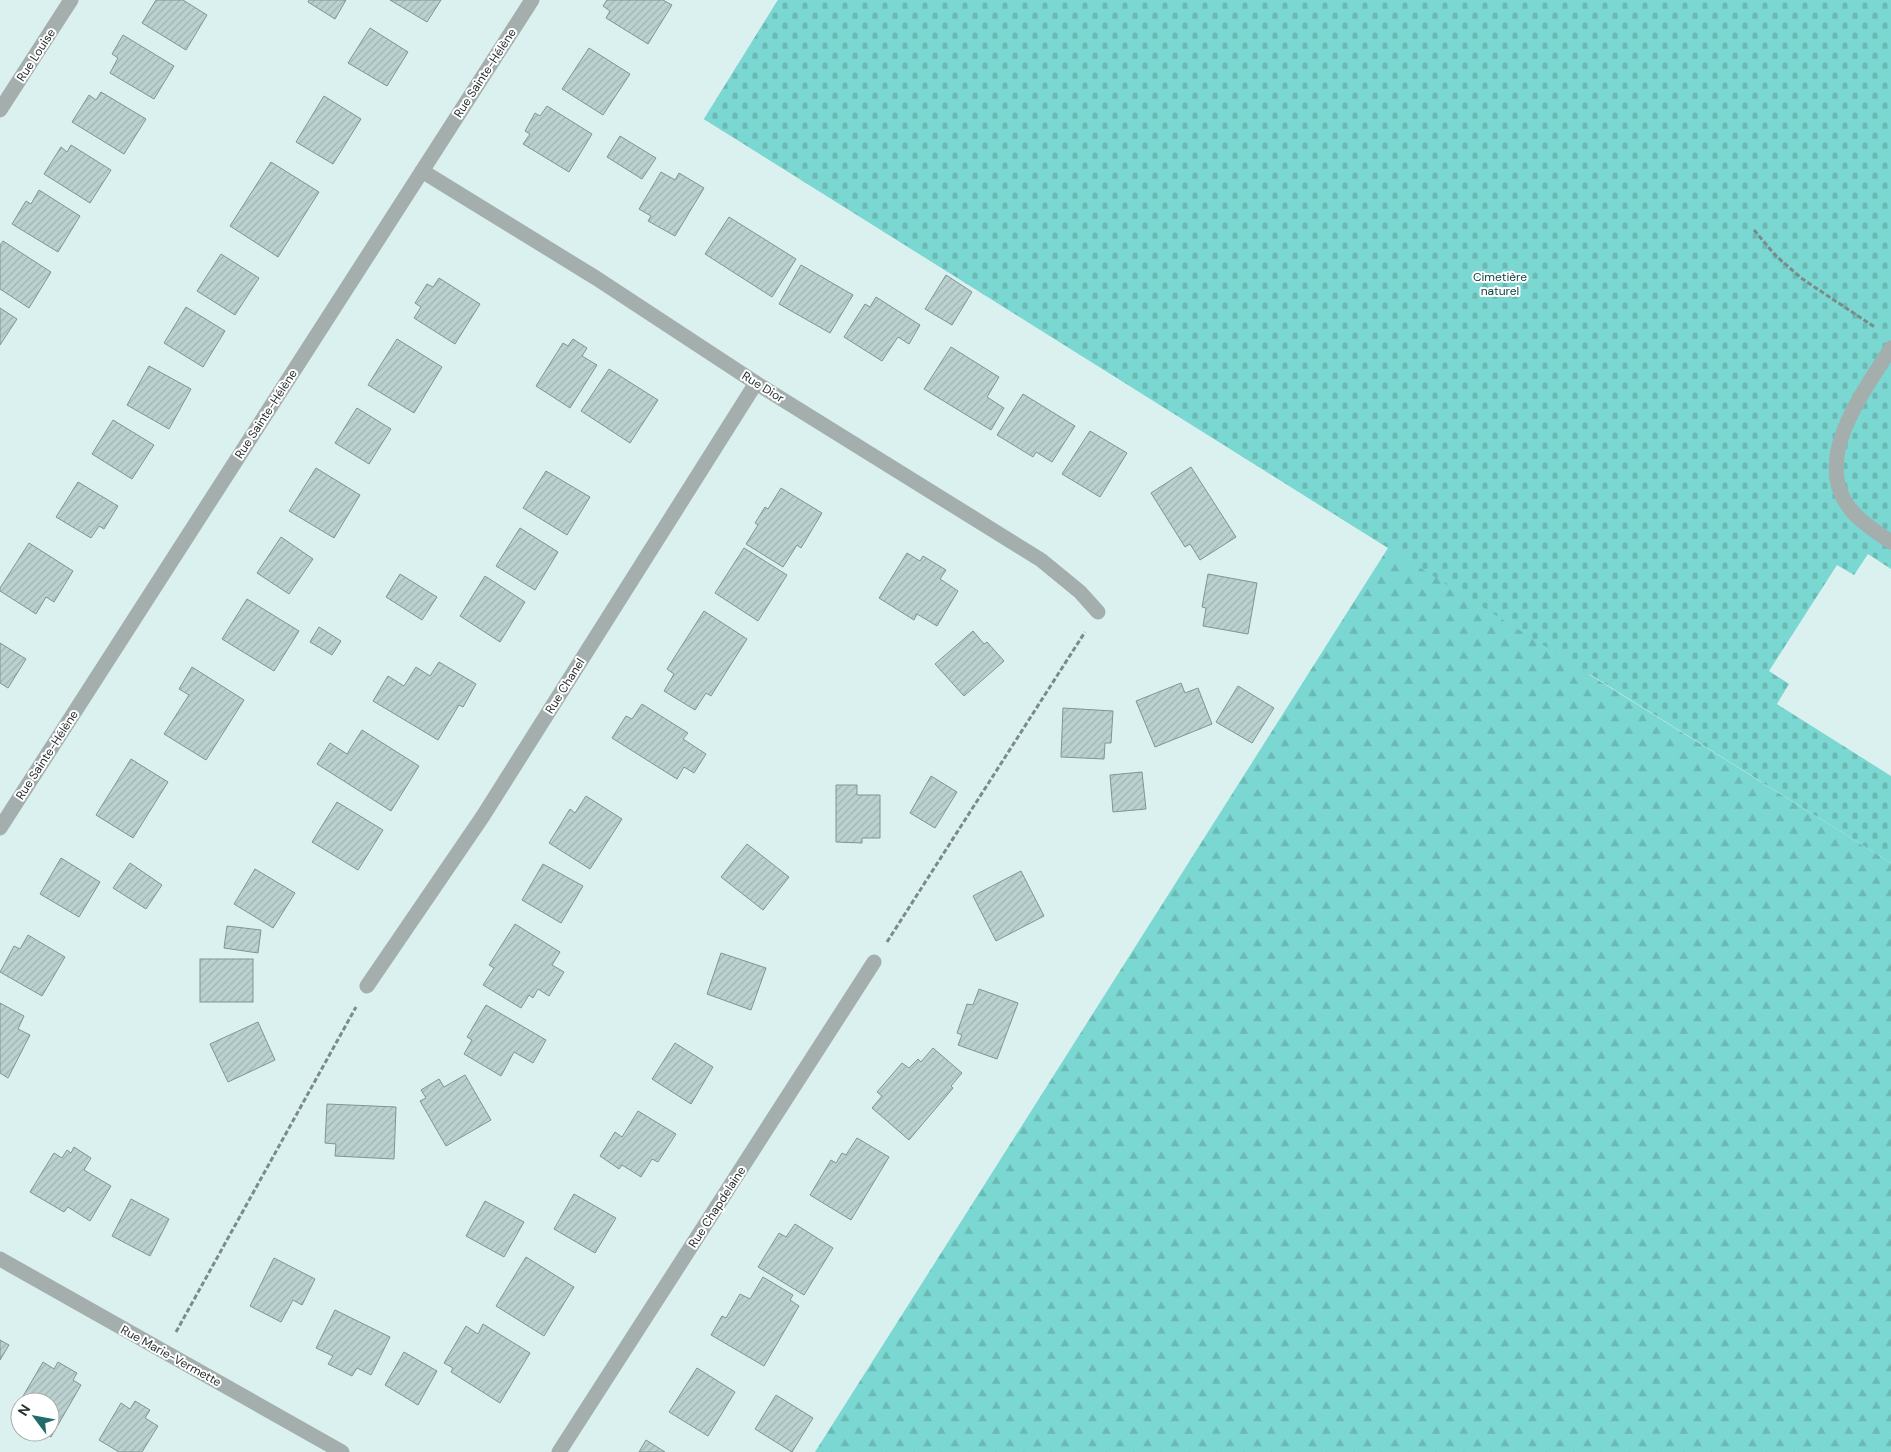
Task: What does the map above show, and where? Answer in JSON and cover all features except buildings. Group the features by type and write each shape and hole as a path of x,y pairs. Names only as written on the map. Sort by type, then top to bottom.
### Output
{"street":[{"name":"Rue Louise","path":"0,110 71,0"},
{"name":"Rue Sainte-Hélène","path":"0,828 532,0"},
{"name":"Rue Dior","path":"422,171 596,278 756,382 1041,560 1080,592 1098,612"},
{"path":"1891,348 1846,424 1838,446 1835,469 1841,492 1850,510 1865,524 1891,542"},
{"name":"Rue Chanel","path":"367,986 483,816 756,382"},
{"name":"Rue Chapdelaine","path":"559,1452 874,962"},
{"name":"Rue Marie-Vermette","path":"0,1259 342,1452"}],"path":[{"path":"1754,230 1775,255 1801,278 1883,333"},
{"path":"874,962 1098,612"},
{"path":"164,1352 367,986"}],"green space":[{"path":"778,0 1891,0 1590,675 1891,863 1891,1452 815,1452 1388,548 704,119"},
{"name":"Cimetière naturel","path":"778,0 1891,0 1891,569 1868,554 1854,575 1837,565 1769,671 1789,684 1777,704 1891,776 1891,863 704,119"}]}
